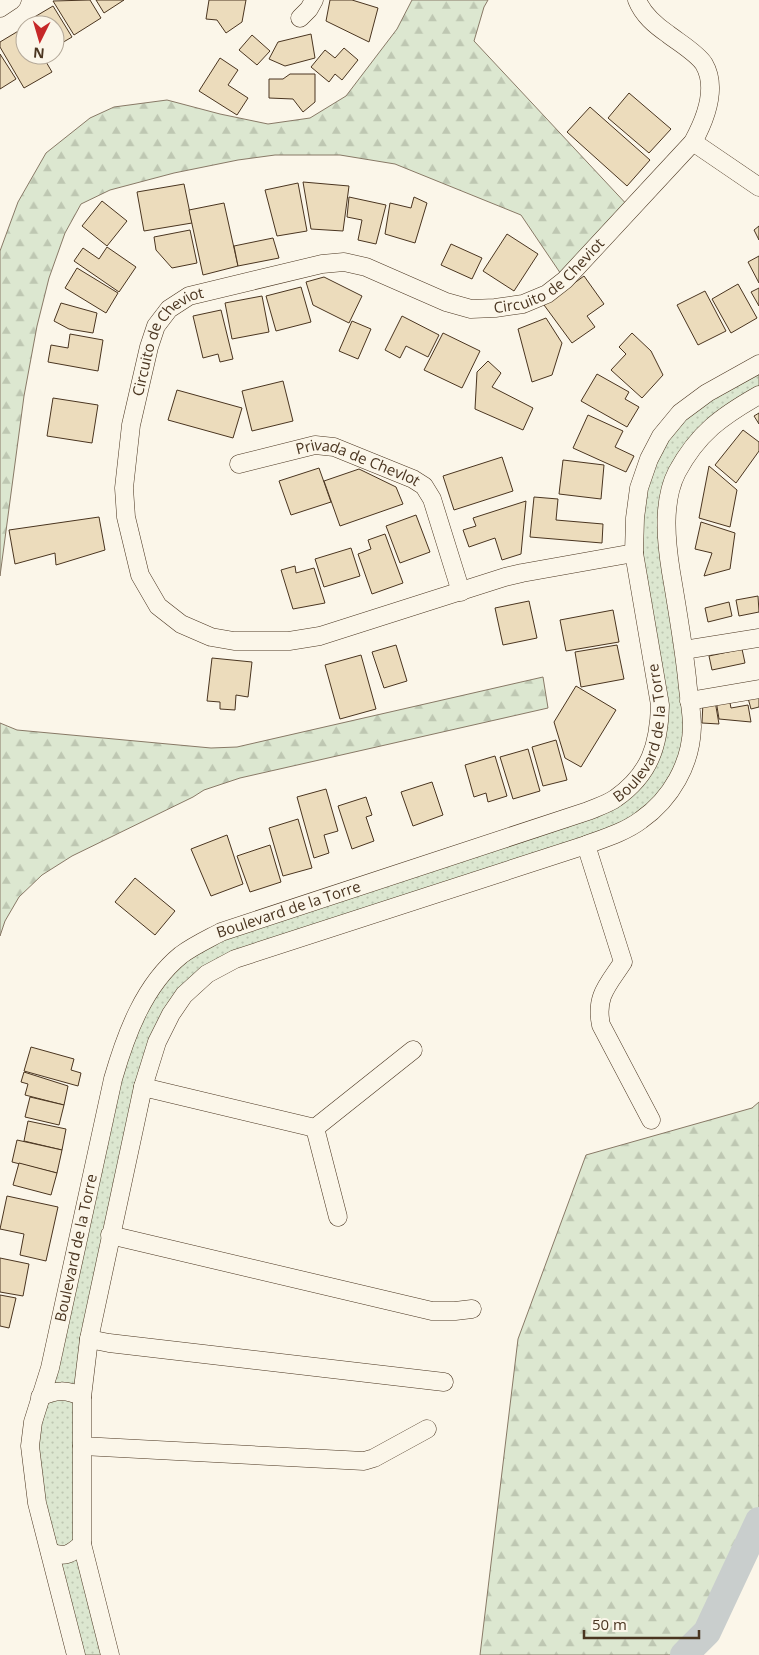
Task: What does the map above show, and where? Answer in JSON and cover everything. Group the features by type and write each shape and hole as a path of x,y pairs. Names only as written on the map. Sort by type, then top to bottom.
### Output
{"street":[{"path":"0,8 12,0"},
{"path":"300,18 309,9 314,0"},
{"name":"Circuito de Cheviot","path":"634,553 522,573 320,636 289,641 234,641 210,638 180,624 158,606 140,575 126,517 124,488 131,425 149,347 156,326 169,309 189,296 322,264 344,262 366,266 446,302 471,308 495,308 523,304 547,294 565,280 693,142 703,122 708,105 710,82 703,64 688,49 652,22 637,0"},
{"path":"693,142 759,187"},
{"name":"Boulevard de la Torre","path":"76,1655 36,1503 30,1446 33,1422 50,1368 113,1079 122,1048 146,998 164,972 181,955 221,932 588,811 615,799 636,782 649,762 659,729 660,705 634,553 635,518 639,488 649,459 661,436 680,413 707,393 759,364"},
{"name":"Boulevard de la Torre","path":"110,1655 82,1544 82,1397 89,1339 143,1087 157,1042 170,1014 184,995 207,974 235,959 618,833 642,820 672,790 683,768 692,726 684,650 669,558 667,528 669,497 677,473 690,451 704,433 720,418 759,395"},
{"name":"Privada de Chevlot","path":"239,464 315,445 334,447 412,479 424,486 432,499 461,592"},
{"path":"684,650 759,638"},
{"path":"689,701 759,689"},
{"path":"586,845 623,962 600,999 598,1012 601,1024 651,1120"},
{"path":"315,1128 413,1050"},
{"path":"143,1087 315,1128"},
{"path":"315,1128 338,1217"},
{"path":"110,1235 432,1311 472,1309"},
{"path":"89,1339 109,1344 444,1382"},
{"path":"40,1397 60,1390 72,1392 82,1397"},
{"path":"82,1446 364,1461 374,1458 427,1429"},
{"path":"50,1552 59,1556 73,1553 82,1544"}],"green space":[{"path":"412,0 488,0 484,7 474,41 631,209 565,280 521,215 395,164 340,155 275,155 238,160 174,173 110,190 81,204 65,233 49,278 37,326 24,396 0,576 0,251 18,202 46,153 90,118 114,107 167,100 268,124 310,118 346,96 397,29"},
{"path":"759,364 759,395 721,418 669,497 689,746 642,820 235,959 171,1014 89,1339 82,1544 110,1655 76,1655 30,1446 122,1048 181,955 588,811 636,782 659,729 635,518 661,436"},
{"path":"543,677 548,708 240,778 204,790 72,856 42,875 19,897 5,921 0,936 0,723 17,730 211,748 237,747"},
{"path":"759,1102 759,1521 707,1632 684,1655 480,1655 518,1339 586,1155 752,1108"}],"building":[{"path":"90,0 101,18 74,35 65,20 65,15 62,15 53,1"},
{"path":"96,0 124,0 104,13"},
{"path":"209,0 246,0 242,22 226,33 217,20 206,19"},
{"path":"330,0 352,0 378,8 369,42 326,21"},
{"path":"53,6 59,15 38,15"},
{"path":"65,26 72,37 65,41"},
{"path":"15,33 15,65 48,65 52,72 24,88 0,47 0,42"},
{"path":"311,34 315,58 285,66 269,59 278,42"},
{"path":"252,35 270,51 257,65 239,50"},
{"path":"344,48 358,60 342,80 335,74 329,82 311,67 325,50 335,58"},
{"path":"0,54 16,79 0,89"},
{"path":"220,58 238,70 228,85 248,98 237,115 199,91"},
{"path":"290,74 315,74 315,102 303,112 293,99 269,98 269,79 283,79"},
{"path":"629,93 671,129 649,153 608,118"},
{"path":"590,107 650,160 627,186 567,132"},
{"path":"303,182 349,186 343,231 311,229"},
{"path":"298,183 307,231 277,236 265,190"},
{"path":"184,184 192,223 144,231 137,192"},
{"path":"349,197 386,205 376,244 358,240 362,220 347,217"},
{"path":"414,197 427,203 415,243 385,234 390,203 411,208"},
{"path":"102,201 127,221 107,246 82,226"},
{"path":"224,203 238,266 203,275 189,210"},
{"path":"759,226 759,240 754,230"},
{"path":"190,230 197,263 172,268 156,250 154,237"},
{"path":"507,234 538,254 514,291 483,271"},
{"path":"273,238 279,258 238,266 234,246"},
{"path":"451,244 482,258 472,279 441,265"},
{"path":"107,247 136,267 119,292 74,261 83,248 99,259"},
{"path":"759,256 759,283 748,262"},
{"path":"77,268 118,293 106,313 65,288"},
{"path":"584,276 604,304 587,316 595,327 572,343 544,305"},
{"path":"324,277 362,296 349,323 313,305 306,282"},
{"path":"738,284 757,318 731,333 712,299"},
{"path":"301,287 311,322 276,331 266,296"},
{"path":"759,288 759,306 751,292"},
{"path":"705,291 726,331 698,345 677,305"},
{"path":"262,296 269,332 232,339 225,303"},
{"path":"61,303 97,313 93,333 69,329 54,321"},
{"path":"221,310 233,359 220,362 218,354 203,358 193,316"},
{"path":"402,316 439,335 428,357 406,346 400,358 385,350"},
{"path":"546,318 562,343 552,375 532,382 518,329"},
{"path":"352,321 371,329 358,359 339,351"},
{"path":"443,333 480,351 462,388 424,370"},
{"path":"632,333 651,351 663,375 642,398 611,370 626,354 619,347"},
{"path":"70,334 103,340 98,371 48,362 51,345 68,348"},
{"path":"488,361 501,373 492,387 533,408 523,430 475,409 477,372"},
{"path":"597,374 629,392 625,399 639,407 627,427 581,401"},
{"path":"283,381 293,421 252,431 242,391"},
{"path":"177,390 242,408 233,438 168,420"},
{"path":"53,398 98,405 92,443 47,436"},
{"path":"759,413 759,424 754,416"},
{"path":"588,415 623,431 615,447 634,456 626,472 573,448"},
{"path":"743,430 759,442 759,451 736,483 715,465"},
{"path":"502,457 513,491 454,510 443,476"},
{"path":"563,460 604,465 601,499 559,494"},
{"path":"709,466 737,490 730,527 699,518"},
{"path":"319,468 331,502 291,515 279,481"},
{"path":"359,469 396,487 403,504 340,526 324,481"},
{"path":"534,497 558,499 556,520 603,524 602,543 530,537"},
{"path":"526,501 521,554 502,560 495,538 469,547 463,530 476,526 473,518"},
{"path":"416,515 430,552 400,563 386,526"},
{"path":"99,517 105,550 56,565 55,553 15,564 9,530"},
{"path":"701,522 735,533 730,569 704,576 712,553 695,549"},
{"path":"385,534 403,583 372,594 358,554 371,549 368,540"},
{"path":"351,548 360,576 324,587 315,559"},
{"path":"295,566 296,573 314,568 325,603 293,609 281,570"},
{"path":"758,596 759,612 739,616 736,600"},
{"path":"529,601 537,638 503,645 495,608"},
{"path":"729,602 732,616 708,622 705,608"},
{"path":"613,610 619,642 566,651 560,620"},
{"path":"396,645 407,681 384,688 372,652"},
{"path":"617,645 624,679 581,687 575,652"},
{"path":"742,649 745,663 712,670 709,656"},
{"path":"361,655 376,709 340,719 325,665"},
{"path":"212,658 252,662 248,697 236,695 235,710 220,709 220,702 207,701"},
{"path":"576,686 616,710 581,767 565,758 554,722"},
{"path":"759,696 759,707 751,709 748,698"},
{"path":"729,698 731,708 748,705 751,722 719,719 716,700"},
{"path":"715,701 719,724 702,723 703,702"},
{"path":"556,740 567,780 543,786 532,747"},
{"path":"528,749 540,791 513,799 500,757"},
{"path":"495,756 507,796 488,802 486,793 474,797 465,765"},
{"path":"432,782 443,815 413,826 401,792"},
{"path":"326,789 338,831 324,835 329,853 314,858 297,797"},
{"path":"366,797 372,815 366,817 374,841 352,849 338,806"},
{"path":"298,819 312,868 283,876 269,828"},
{"path":"227,835 243,884 211,896 191,849"},
{"path":"270,845 281,882 250,892 237,856"},
{"path":"135,878 175,911 155,935 115,902"},
{"path":"31,1047 74,1059 71,1070 81,1073 78,1086 24,1071"},
{"path":"24,1072 68,1086 64,1105 25,1095 28,1084 21,1082"},
{"path":"30,1097 64,1105 59,1125 25,1117"},
{"path":"28,1121 66,1129 62,1150 24,1141"},
{"path":"17,1140 62,1150 57,1173 12,1162"},
{"path":"19,1163 57,1173 51,1195 13,1185"},
{"path":"7,1196 58,1207 46,1261 20,1255 24,1234 0,1229"},
{"path":"0,1258 29,1264 23,1296 0,1292"},
{"path":"0,1295 16,1298 9,1328 0,1326"}],"waterway":[{"path":"684,1655 707,1632 759,1521"}]}
